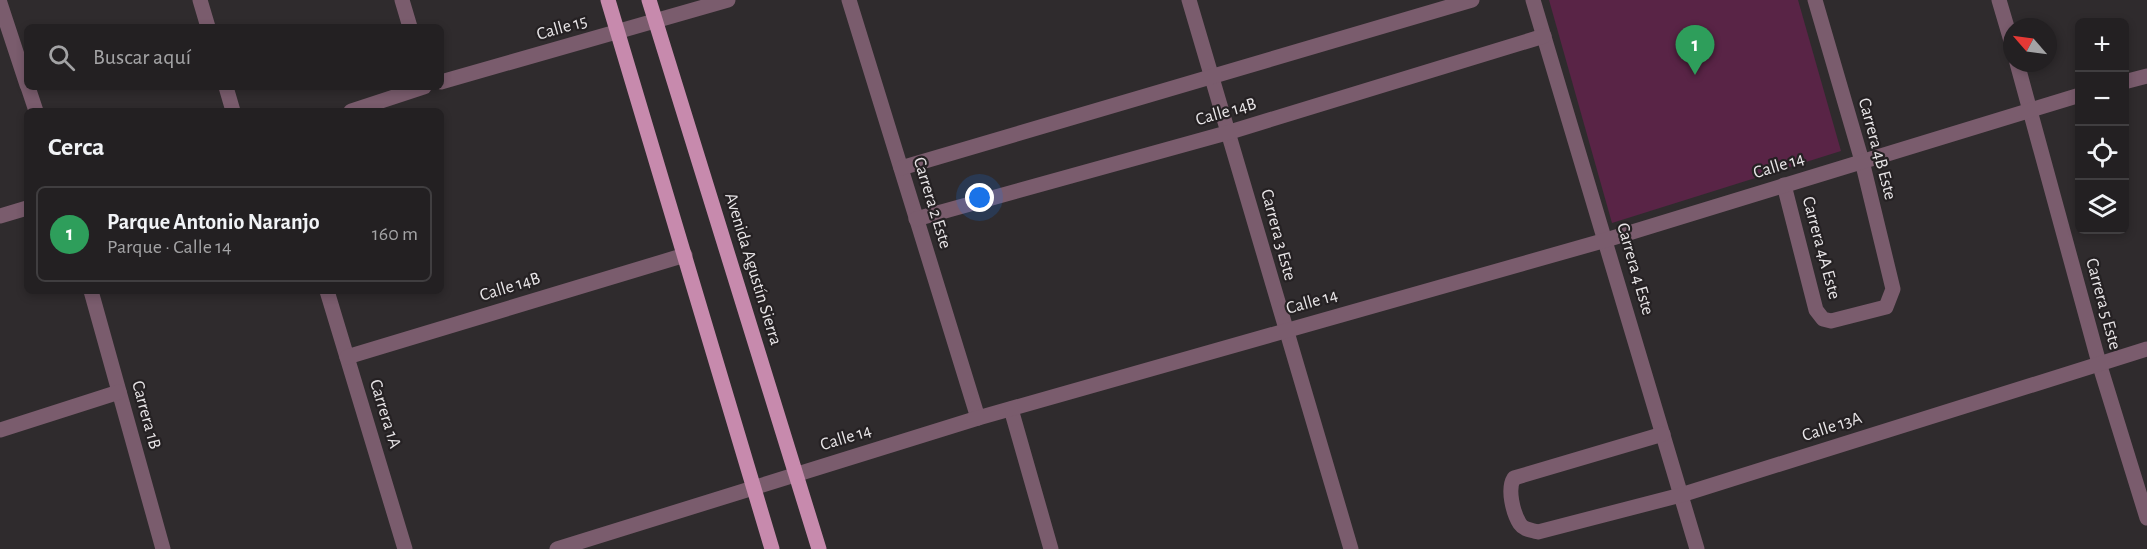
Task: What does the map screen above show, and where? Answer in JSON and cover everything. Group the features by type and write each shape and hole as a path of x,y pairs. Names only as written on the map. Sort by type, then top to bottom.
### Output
{"main road":[{"path":"609,0 772,549"},
{"name":"Avenida Agustín Sierra","path":"649,0 819,549"}],"street":[{"path":"200,0 207,24"},
{"path":"402,0 409,24"},
{"name":"Calle 15","path":"444,81 728,0"},
{"name":"Carrera 2 Este","path":"849,0 978,418"},
{"name":"Carrera 3 Este","path":"1189,0 1230,132 1284,330 1351,549"},
{"name":"Calle 14B","path":"901,168 1472,0"},
{"name":"Carrera 4 Este","path":"1533,0 1697,549"},
{"name":"Carrera 4B Este","path":"1815,0 1862,161 1893,289 1886,308 1832,321 1823,319"},
{"path":"1999,0 2004,18"},
{"path":"0,3 24,77"},
{"name":"Calle 14B","path":"916,219 1230,132 1544,36"},
{"name":"Carrera 5 Este","path":"2020,72 2099,363 2147,518"},
{"path":"2129,81 2147,76"},
{"path":"28,90 35,108"},
{"path":"227,90 232,108"},
{"path":"360,108 415,90"},
{"name":"Calle 14","path":"557,549 978,418 1606,240 2075,96"},
{"name":"Carrera 4A Este","path":"1784,185 1816,310 1823,319"},
{"path":"0,216 24,209"},
{"name":"Calle 14B","path":"347,357 685,255"},
{"name":"Carrera 1B","path":"91,294 163,549"},
{"name":"Carrera 1A","path":"328,294 405,549"},
{"name":"Calle 13A","path":"1663,434 1514,478 1510,490 1520,524 1526,529 1538,532 1680,495 2147,349"},
{"path":"0,430 119,392"},
{"path":"1011,409 1051,549"}],"shaded area":[{"path":"1549,0 1798,0 1841,151 1612,223"}],"place":[{"name":"Parque Antonio Naranjo","path":"1695,75"}]}
